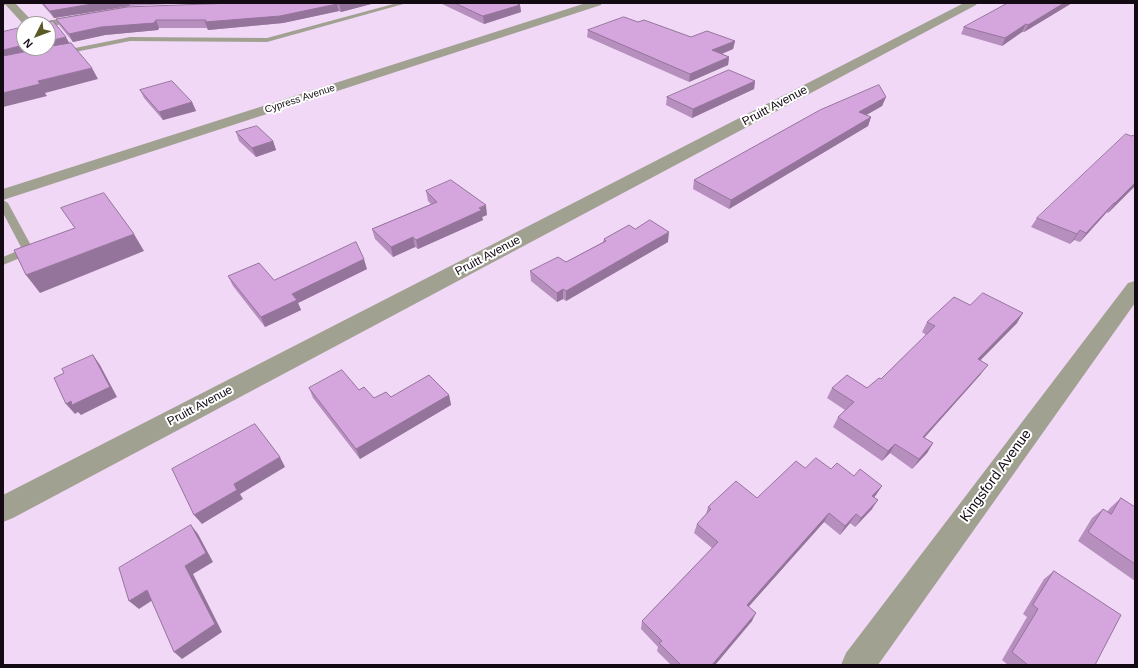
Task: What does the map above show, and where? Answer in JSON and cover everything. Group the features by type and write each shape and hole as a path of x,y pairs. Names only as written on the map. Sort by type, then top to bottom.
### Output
{"street":[{"path":"9,3 21,16"},
{"name":"Cypress Avenue","path":"3,195 597,3"},
{"name":"Pruitt Avenue","path":"3,509 972,3"},
{"path":"56,22 99,14"},
{"name":"Kingsford Avenue","path":"858,665 1135,288"}],"lane":[{"path":"80,56 56,58 130,39 267,40 404,3"},
{"path":"3,203 28,251 3,260"}],"building":[{"path":"43,3 98,3 50,11"},
{"path":"234,3 345,3 280,16 205,22 206,20 156,20 154,23 101,27 69,34 56,19 127,7"},
{"path":"455,3 516,3 520,5 483,16"},
{"path":"1008,3 1064,3 1028,25 1026,24 1005,38 964,27"},
{"path":"624,17 638,22 644,20 691,37 707,31 735,41 712,50 729,57 690,74 588,30"},
{"path":"56,25 66,37 56,39"},
{"path":"16,29 16,47 3,50 3,32"},
{"path":"71,43 92,68 38,81 40,84 3,93 3,56 16,53 16,56 56,56 56,46"},
{"path":"729,70 755,81 693,109 667,97"},
{"path":"172,81 192,102 159,112 140,90"},
{"path":"879,85 886,97 859,112 871,117 731,200 694,180 820,110"},
{"path":"257,126 273,141 252,148 236,132"},
{"path":"1126,134 1131,136 1135,135 1135,183 1086,233 1080,230 1077,234 1037,218"},
{"path":"451,180 486,205 479,208 482,210 416,240 413,237 391,247 372,229 437,202 426,191"},
{"path":"104,193 134,234 26,275 14,250 75,228 61,208"},
{"path":"650,220 669,232 566,291 563,289 557,293 530,271 558,257 566,262 606,241 604,239 629,225 635,229"},
{"path":"356,242 364,259 292,294 297,300 261,317 228,276 259,263 274,280"},
{"path":"983,293 1023,313 978,359 988,365 923,437 933,443 919,459 895,444 888,451 838,417 854,402 832,388 847,375 867,388 879,378 881,379 935,326 927,322 954,297 970,305"},
{"path":"93,355 110,387 72,405 71,401 66,404 54,378 64,373 62,369"},
{"path":"342,370 359,390 364,387 374,398 386,392 391,397 429,375 449,395 356,449 309,388"},
{"path":"255,424 280,457 234,484 237,490 194,515 172,469"},
{"path":"816,458 831,469 837,463 854,476 860,469 882,486 872,496 878,500 861,518 856,514 845,526 829,513 747,605 756,613 712,665 681,665 659,643 662,641 642,621 718,542 697,524 711,509 708,507 736,481 757,498 796,461 805,468"},
{"path":"1121,498 1135,507 1135,564 1088,532 1103,509 1111,514"},
{"path":"191,525 206,553 185,566 215,624 174,652 147,590 129,601 119,568"},
{"path":"1054,571 1121,615 1095,665 1028,665 1012,652 1038,609 1033,605"}]}
